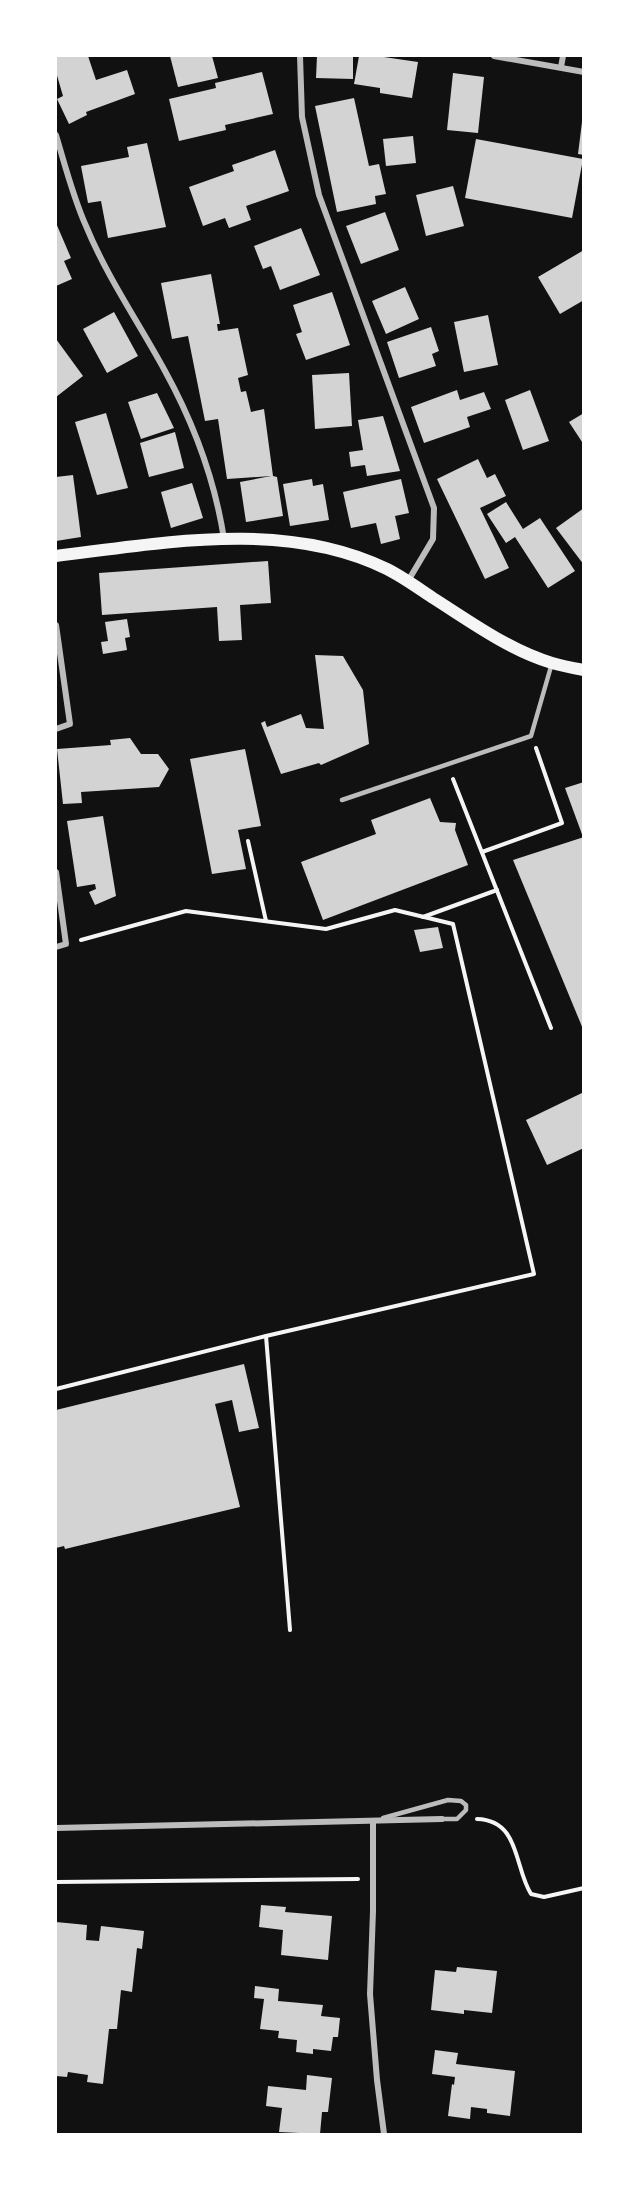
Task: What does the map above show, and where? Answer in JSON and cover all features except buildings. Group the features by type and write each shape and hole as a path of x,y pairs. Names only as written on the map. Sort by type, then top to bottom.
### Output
{"main road":[{"path":"56,556 164,543 224,539 284,541 344,553 387,569 512,646 552,663 584,670"}],"street":[{"path":"300,56 302,117 319,195 434,508 433,538 408,582"},
{"path":"494,56 584,72"},
{"path":"561,67 563,56"},
{"path":"56,135 86,226 166,373 193,431 214,489 224,539"},
{"path":"56,625 70,724 56,729"},
{"path":"56,872 66,945 56,947"},
{"path":"56,1828 442,1819"},
{"path":"373,1821 370,1994 384,2134"}],"lane":[{"path":"342,800 531,736 552,663"},
{"path":"373,1821 456,1800 466,1805 463,1815 457,1819 442,1819"}],"path":[{"path":"483,852 562,823 531,736"},
{"path":"447,764 551,1028"},
{"path":"248,841 266,921"},
{"path":"423,917 497,890"},
{"path":"56,1389 266,1336 534,1274 453,924 395,910 326,929 186,911 66,945"},
{"path":"266,1336 290,1630"},
{"path":"457,1819 487,1820 498,1824 506,1832 514,1845 524,1882 531,1894 544,1897 584,1888"},
{"path":"56,1882 373,1878"}]}
